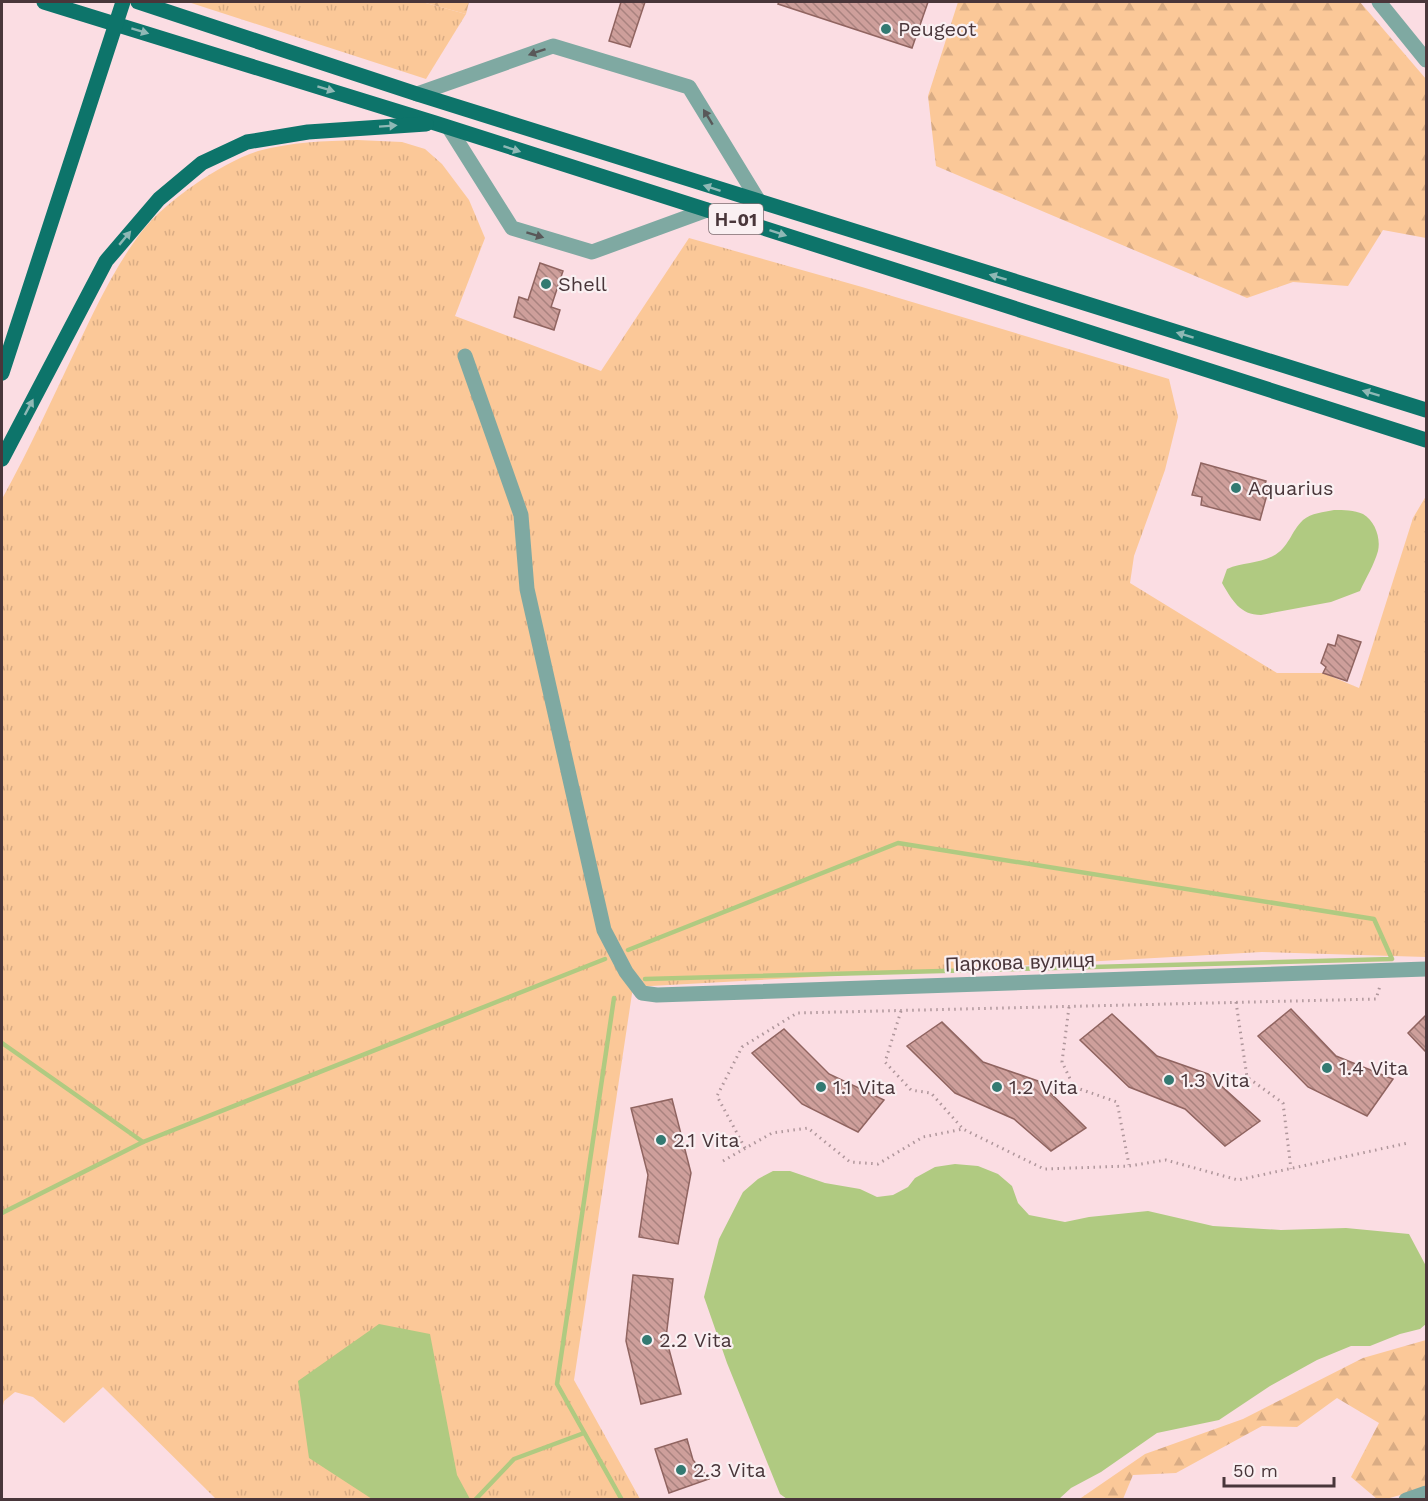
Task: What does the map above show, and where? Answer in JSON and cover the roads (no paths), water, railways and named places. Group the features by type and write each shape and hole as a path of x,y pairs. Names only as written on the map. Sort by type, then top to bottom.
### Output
{"main road":[{"name":"Н-01","path":"44,2 708,210 1426,440"},
{"path":"2,373 123,2"},
{"name":"Н-01","path":"138,2 760,203 1426,409"},
{"path":"2,459 106,261 159,199 202,163 247,142 308,132 442,126"}],"street":[{"path":"1379,2 1426,60"},
{"path":"417,94 553,46 689,87 760,203"},
{"path":"442,126 512,228 592,252 708,210"},
{"name":"Паркова вулиця","path":"465,356 521,515 527,590 604,930 626,972 642,993 657,995 1426,969"},
{"path":"1406,1500 1426,1493"}],"waterway":[{"path":"628,950 898,843 1374,919 1392,959 645,979"},
{"path":"2,1213 143,1142 605,959"},
{"path":"614,998 557,1384 622,1500"},
{"path":"2,1043 143,1142"},
{"path":"475,1500 514,1459 584,1433"}],"place":[{"name":"Peugeot","path":"886,29"},
{"name":"Shell","path":"546,284"},
{"name":"Aquarius","path":"1236,488"},
{"name":"1.4 Vita","path":"1327,1068"},
{"name":"1.3 Vita","path":"1169,1080"},
{"name":"1.1 Vita","path":"821,1087"},
{"name":"1.2 Vita","path":"997,1087"},
{"name":"2.1 Vita","path":"661,1140"},
{"name":"2.2 Vita","path":"647,1340"},
{"name":"2.3 Vita","path":"681,1470"}]}
